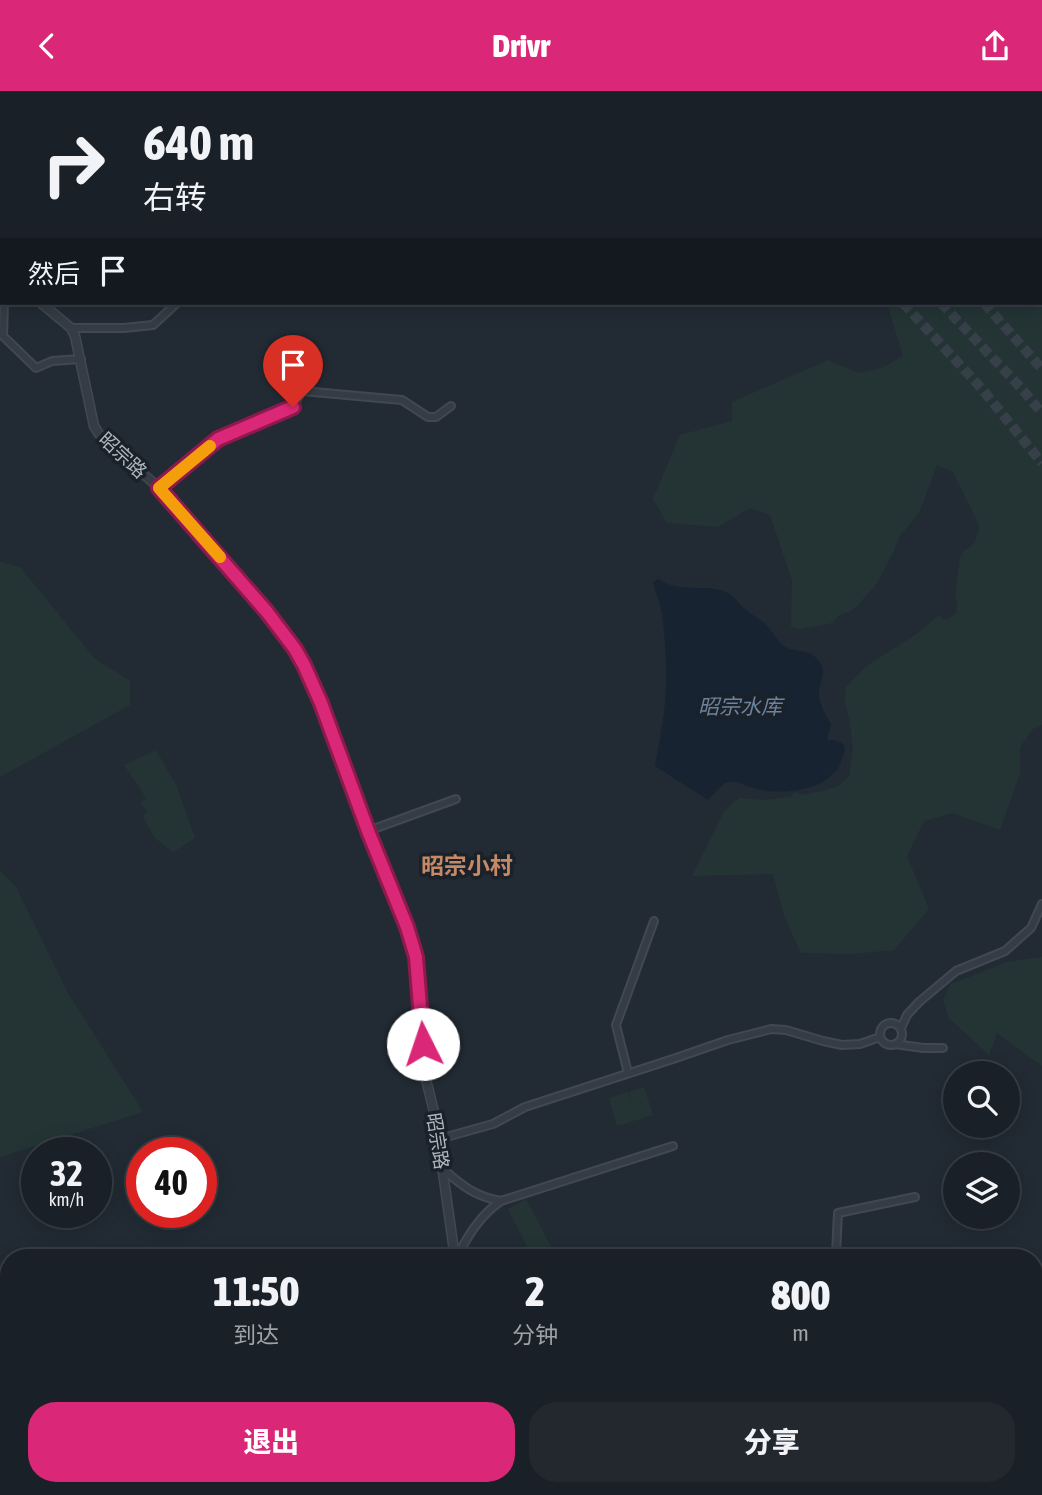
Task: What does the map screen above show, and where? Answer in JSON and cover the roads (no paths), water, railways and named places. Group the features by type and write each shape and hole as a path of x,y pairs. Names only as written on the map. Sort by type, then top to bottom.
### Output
{"street":[{"path":"4,305 3,336 36,368 51,361 81,359"},
{"path":"43,305 71,328 153,325 175,305"},
{"name":"昭宗路","path":"71,328 81,359 94,426 99,435 159,488 267,612 295,649 321,703 416,957 424,1071 439,1139 454,1249"},
{"path":"159,488 218,439 293,407 302,391 313,351"},
{"path":"302,391 402,400 428,417 436,418 451,406"},
{"path":"368,831 456,799"},
{"path":"880,1037 882,1027 907,1015 956,971 1005,951 1031,928 1042,904"},
{"path":"628,1073 616,1025 654,921"},
{"path":"895,1044 900,1039 907,1015"},
{"path":"892,1023 898,1025 908,1041 915,1045 923,1048 943,1048"},
{"path":"439,1139 493,1125 526,1107 728,1040 771,1029 786,1030 842,1045 860,1044 880,1037"},
{"path":"880,1037 888,1044 915,1045"},
{"path":"460,1249 482,1216 501,1201 673,1146"},
{"path":"443,1169 468,1190 488,1199 501,1201"},
{"path":"836,1249 838,1213 915,1197"}],"water":[{"name":"昭宗水库","path":"658,579 675,586 710,588 726,592 765,624 784,646 817,658 823,668 820,699 831,724 827,740 841,743 845,749 838,770 821,783 795,791 767,791 728,782 708,800 655,766 664,712 666,675 662,614 653,582"}],"tunnel":[{"path":"905,305 982,389 1042,463"},
{"path":"943,305 1042,413"},
{"path":"986,305 1042,369"}],"district":[{"name":"昭宗小村","path":"467,866"}]}
